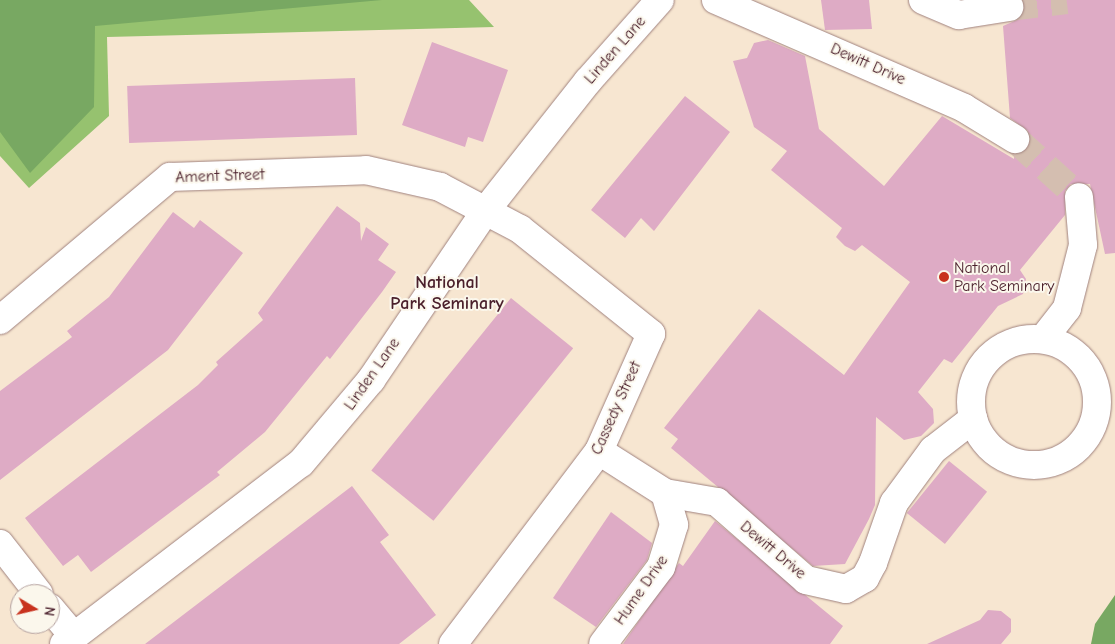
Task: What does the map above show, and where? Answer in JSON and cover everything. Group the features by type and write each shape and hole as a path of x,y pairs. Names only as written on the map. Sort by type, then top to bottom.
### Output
{"street":[{"name":"Linden Lane","path":"69,640 301,463 371,380 486,210 588,81 660,0"},
{"name":"Dewitt Drive","path":"716,0 950,101 1016,140"},
{"path":"923,0 959,15 1009,7"},
{"name":"Ament Street","path":"0,320 170,177 366,170 440,187 486,210"},
{"path":"1043,339 1066,308 1081,254 1079,197"},
{"name":"Cassedy Street","path":"453,644 599,451 651,334 520,229 486,210"},
{"path":"1043,339 1082,360 1095,386 1095,417 1080,445 1054,462 1022,464 995,452 973,419 972,391 991,355 1015,341 1043,339"},
{"name":"Dewitt Drive","path":"665,493 717,502 806,580 846,589 865,578 873,563 894,503 933,450 973,419"},
{"path":"599,451 665,493"},
{"name":"Hume Drive","path":"603,644 661,567 672,545 673,509 665,493"},
{"path":"0,544 31,584"},
{"path":"60,625 69,640"}],"green space":[{"path":"0,0 469,0 494,27 107,37 109,116 29,188 0,156"},
{"path":"0,0 382,0 95,26 94,107 30,173 0,132"},
{"path":"1115,595 1115,644 1091,644 1095,624"}],"building":[{"path":"821,0 869,0 872,29 825,30"},
{"path":"1022,0 1115,0 1115,253 1105,254 1090,184 1071,184 1065,191 1065,215 1020,270 1026,279 1023,294 998,306 952,363 944,359 918,392 933,409 934,423 921,436 904,440 876,417 875,505 845,564 813,566 671,448 678,439 664,428 759,309 844,375 910,282 862,245 855,251 845,246 836,237 842,228 771,170 787,151 754,127 733,61 747,58 754,43 768,40 805,56 819,129 884,186 942,116 1014,159 1014,154 1028,148 1028,131 1010,118 1003,26 1019,19"},
{"path":"432,42 508,70 483,142 468,137 465,147 402,125"},
{"path":"355,78 357,135 129,143 127,86"},
{"path":"685,96 730,132 654,231 641,218 625,238 591,210"},
{"path":"337,206 360,223 361,241 366,227 389,244 378,260 396,272 382,292 330,359 327,356 265,432 217,472 220,475 91,572 78,555 63,566 25,518 198,385 218,365 216,362 263,320 258,313"},
{"path":"173,212 194,228 200,220 243,253 168,350 0,480 0,391 72,337 67,331 109,297"},
{"path":"511,298 573,348 433,521 371,471"},
{"path":"949,461 987,492 945,544 907,513"},
{"path":"352,486 389,535 380,542 436,615 399,644 145,644"},
{"path":"611,512 652,543 647,560 596,627 553,598"},
{"path":"715,521 843,626 830,644 623,644 679,563 683,566"},
{"path":"988,610 1001,611 1011,619 1011,632 1001,644 927,644 980,620"}],"tunnel":[{"path":"1009,7 1067,0"},
{"path":"1015,139 1079,197"}],"place":[{"name":"National Park Seminary","path":"944,277"}],"district":[{"name":"National Park Seminary","path":"447,294"}]}
